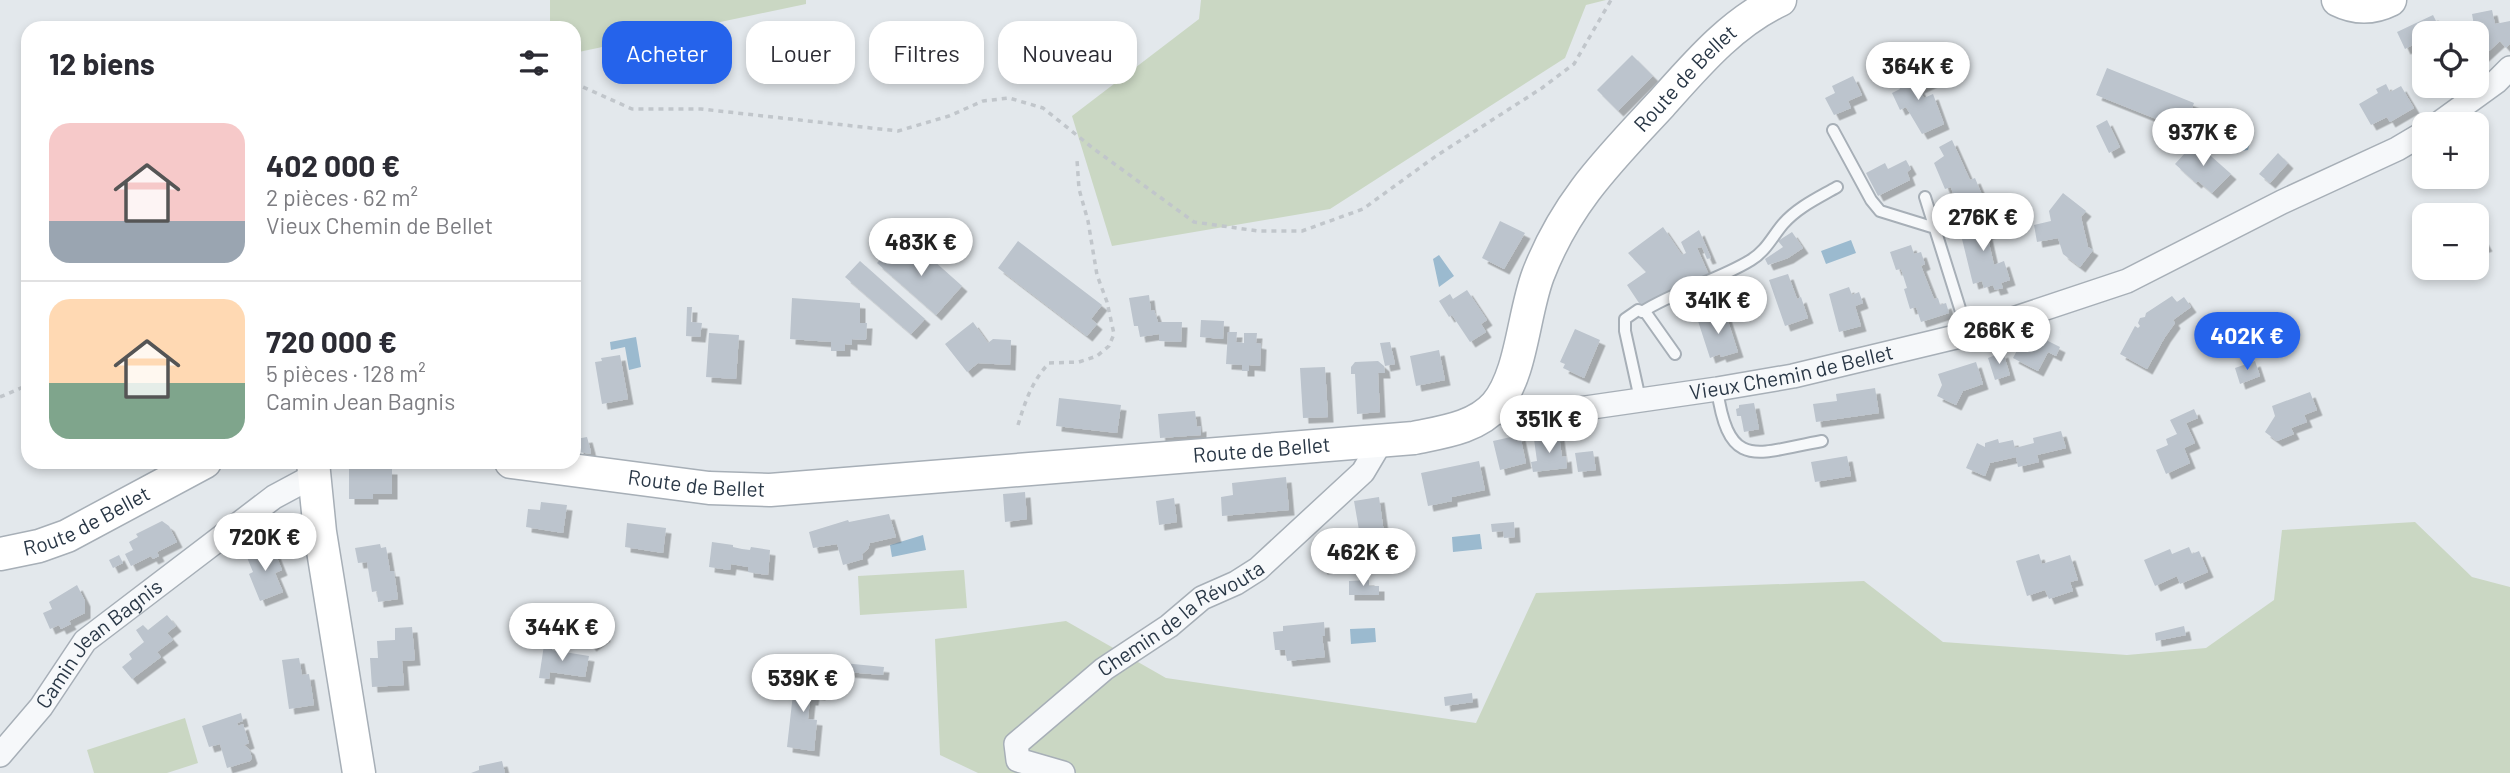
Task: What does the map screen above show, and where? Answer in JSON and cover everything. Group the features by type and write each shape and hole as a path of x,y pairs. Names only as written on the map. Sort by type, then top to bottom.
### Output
{"main road":[{"name":"Route de Bellet","path":"564,469 709,488 770,489 1413,438 1472,423 1494,407 1506,392 1516,366 1528,306 1550,246 1588,184 1704,56 1731,31 1763,8 1780,0"},
{"path":"2338,0 2350,6 2365,8 2390,0"},
{"name":"Route de Bellet","path":"0,554 38,546 67,536 192,469"},
{"path":"314,469 320,532 359,773"}],"street":[{"path":"2455,112 2496,82 2510,68"},
{"name":"Vieux Chemin de Bellet","path":"1494,407 1509,415 1530,416 1717,389 1804,373 1968,334 2127,281 2282,202 2412,140"},
{"name":"Chemin de la Révouta","path":"1063,773 1018,760 1016,744 1104,669 1169,626 1202,598 1236,583 1258,569 1363,472 1382,440"},
{"name":"Camin Jean Bagnis","path":"0,755 41,707 85,641 314,469"}],"lane":[{"path":"1833,130 1871,200 1880,211 1935,228"},
{"path":"1640,400 1625,331 1625,319 1631,313 1642,312 1676,293 1748,262 1762,253 1783,224 1801,207 1837,187"},
{"path":"1925,197 1968,334"},
{"path":"1642,312 1646,313 1675,354"},
{"path":"1717,389 1725,429 1739,447 1750,452 1761,452 1822,441"}],"path":[{"path":"581,86 632,109 701,109 898,131 949,116 983,101 1009,98 1043,108 1103,156 1194,222 1258,231 1302,231 1363,209 1436,156 1574,64 1611,0"},
{"path":"1018,425 1027,397 1049,363 1079,362 1097,356 1109,346 1114,334 1107,302 1097,275 1088,221 1079,189 1077,160"},
{"path":"0,397 21,388"}],"green space":[{"path":"550,0 806,0 806,4 726,21 602,21 602,47 581,52 581,21 550,21"},
{"path":"1201,0 1606,0 1586,5 1565,58 1330,209 1112,246 1072,116 1114,84 1137,84 1137,66 1199,19"},
{"path":"2415,522 2472,577 2510,587 2510,773 978,773 940,755 935,639 1066,621 1166,678 1476,723 1536,593 1864,581 1943,642 2127,655 2206,648 2274,600 2282,530"},
{"path":"964,570 967,608 860,615 858,576"},
{"path":"185,718 198,763 167,773 94,773 87,750"}],"water":[{"path":"2225,116 2250,142 2248,150 2241,151 2215,126"},
{"path":"1851,240 1856,253 1826,264 1821,251"},
{"path":"1439,255 1454,276 1439,287 1433,259"},
{"path":"636,337 641,367 629,370 625,347 611,350 610,342"},
{"path":"1480,534 1482,549 1453,552 1452,537"},
{"path":"923,535 926,550 892,557 890,545"},
{"path":"1375,628 1376,642 1351,644 1350,629"}],"building":[{"path":"2492,10 2495,24 2510,21 2510,44 2506,48 2500,41 2489,51 2489,21 2473,21 2472,14"},
{"path":"2433,15 2436,21 2420,21"},
{"path":"2412,25 2412,45 2405,49 2397,32"},
{"path":"1632,55 1653,76 1618,111 1597,90"},
{"path":"2107,68 2194,103 2184,130 2096,95"},
{"path":"1921,70 1923,76 1928,74 1932,82 1919,88 1924,98 1933,94 1944,124 1922,134 1906,107 1900,110 1892,93 1900,89 1896,81"},
{"path":"1853,76 1862,95 1848,101 1851,108 1834,115 1825,98 1835,93 1832,86"},
{"path":"2386,84 2390,92 2401,86 2414,108 2390,122 2387,117 2371,125 2359,104 2378,93 2376,89"},
{"path":"2107,120 2120,147 2109,153 2096,126"},
{"path":"1952,140 1970,180 1975,178 1982,195 1956,203 1951,187 1945,189 1934,163 1944,156 1939,147"},
{"path":"2195,142 2231,174 2212,193 2175,164"},
{"path":"2278,153 2288,163 2270,183 2259,174"},
{"path":"1906,160 1911,169 1907,172 1910,180 1878,196 1866,173 1885,163 1888,169"},
{"path":"2063,193 2086,211 2081,217 2088,247 2093,250 2080,267 2063,254 2058,238 2037,242 2034,225 2051,221 2049,211"},
{"path":"1992,213 1998,231 1987,234 1994,265 2004,261 2010,280 2001,283 2003,288 1995,290 1993,285 1984,288 1982,281 1973,284 1961,235 1966,233 1963,222"},
{"path":"1500,221 1525,233 1504,269 1482,258"},
{"path":"1663,227 1682,255 1686,253 1681,242 1699,230 1711,258 1707,259 1702,247 1697,248 1709,275 1641,306 1627,285 1646,272 1628,253"},
{"path":"1792,232 1803,248 1788,258 1768,265 1765,259 1783,247 1778,241"},
{"path":"1018,241 1102,305 1091,319 1097,324 1087,336 998,268"},
{"path":"916,245 962,286 936,315 877,263 891,247 904,259"},
{"path":"1911,245 1914,254 1921,252 1925,264 1921,266 1934,299 1938,298 1940,305 1946,303 1949,313 1921,322 1916,307 1910,309 1901,269 1896,270 1890,252"},
{"path":"860,261 925,319 911,334 845,277"},
{"path":"1788,274 1797,299 1801,297 1808,318 1785,326 1769,280"},
{"path":"1849,287 1852,295 1859,292 1863,303 1855,306 1861,326 1839,332 1829,294"},
{"path":"1467,290 1487,320 1481,324 1486,332 1470,342 1439,301 1450,294 1453,299"},
{"path":"1149,295 1151,311 1154,310 1158,322 1182,322 1181,342 1159,341 1159,334 1140,337 1138,326 1134,326 1129,298"},
{"path":"2172,296 2177,302 2184,297 2191,307 2173,320 2175,323 2147,369 2120,354 2135,326 2140,326 2140,318"},
{"path":"792,298 860,303 860,323 867,323 866,340 852,339 852,345 845,344 845,351 831,351 831,342 790,339"},
{"path":"687,307 692,307 691,322 702,323 700,337 686,336"},
{"path":"1725,312 1738,352 1710,358 1698,321"},
{"path":"1201,320 1224,321 1223,339 1200,337"},
{"path":"973,322 988,343 993,339 1011,340 1010,365 978,363 967,372 945,344"},
{"path":"1575,329 1600,340 1584,378 1563,368 1565,364 1560,362"},
{"path":"1228,332 1237,332 1236,342 1244,343 1244,333 1257,333 1256,343 1261,344 1260,366 1249,365 1249,371 1242,371 1242,365 1226,364"},
{"path":"709,333 739,335 736,379 706,377"},
{"path":"2034,334 2060,347 2056,356 2048,352 2038,371 2013,358 2022,341 2028,344"},
{"path":"1390,342 1395,364 1385,366 1380,343"},
{"path":"1439,350 1445,380 1416,386 1410,356"},
{"path":"2003,352 2010,375 1995,380 1988,358"},
{"path":"620,355 628,399 602,404 595,362 602,361 601,358"},
{"path":"1378,361 1384,366 1385,373 1378,373 1380,412 1357,414 1355,374 1351,374 1351,367 1355,362"},
{"path":"2255,361 2260,376 2240,384 2235,368"},
{"path":"1976,362 1983,384 1963,391 1956,405 1937,396 1942,385 1938,374"},
{"path":"1325,367 1328,417 1303,418 1300,368"},
{"path":"1875,388 1879,413 1816,422 1813,404 1837,401 1836,394"},
{"path":"2310,392 2317,410 2304,415 2307,422 2291,428 2294,434 2277,441 2265,432 2275,416 2272,406"},
{"path":"1059,398 1121,405 1117,433 1056,426"},
{"path":"1754,403 1759,429 1744,432 1741,416 1737,416 1736,409 1739,405"},
{"path":"2194,409 2198,418 2186,423 2195,443 2184,448 2190,463 2166,474 2156,450 2168,445 2166,439 2177,434 2170,420"},
{"path":"1195,411 1197,427 1201,426 1201,435 1160,438 1158,414"},
{"path":"2061,431 2066,448 2037,455 2039,462 2018,467 2016,457 1990,463 1985,476 1966,468 1977,443 1985,447 1985,443 1998,439 1999,443 2013,440 2015,448 2034,443 2033,438"},
{"path":"1520,435 1526,463 1500,470 1493,441"},
{"path":"1559,435 1562,457 1566,456 1567,468 1533,472 1531,462 1537,461 1534,439"},
{"path":"587,437 591,454 581,452 581,438"},
{"path":"1593,451 1596,470 1578,472 1575,453"},
{"path":"1847,456 1851,476 1815,482 1811,462"},
{"path":"1479,461 1485,490 1452,497 1452,501 1428,506 1421,473"},
{"path":"349,469 392,469 392,494 373,494 373,499 349,499"},
{"path":"1286,477 1289,510 1222,516 1221,497 1233,495 1232,483"},
{"path":"1025,492 1027,519 1005,522 1003,494"},
{"path":"1379,497 1384,533 1360,536 1354,501"},
{"path":"1174,498 1177,522 1159,525 1156,501"},
{"path":"541,502 567,505 563,533 526,527 528,509 540,510"},
{"path":"889,514 896,537 870,543 862,554 863,559 843,565 837,544 813,548 809,532 848,520 849,522"},
{"path":"162,521 169,526 177,542 157,552 159,556 153,559 151,556 131,566 125,554 133,550 129,542 138,537 136,534"},
{"path":"1514,522 1515,537 1504,538 1503,531 1492,532 1491,524"},
{"path":"627,523 666,528 663,553 625,547"},
{"path":"291,525 296,538 285,543 279,530"},
{"path":"712,542 742,549 750,550 751,547 770,550 768,575 748,572 748,567 731,564 730,570 709,567"},
{"path":"380,544 381,548 386,547 390,571 394,571 398,599 378,602 377,591 372,592 367,562 358,563 355,548"},
{"path":"272,545 282,570 275,573 283,592 260,601 249,574 253,572 246,555"},
{"path":"2189,547 2192,554 2199,551 2208,572 2180,584 2177,576 2155,586 2144,560 2170,549 2172,554"},
{"path":"1364,548 1367,561 1322,569 1320,556"},
{"path":"2039,554 2042,564 2070,555 2078,580 2070,582 2073,591 2049,599 2045,590 2027,596 2016,561"},
{"path":"119,555 123,563 113,568 109,560"},
{"path":"1369,580 1369,586 1379,586 1379,595 1349,595 1349,581"},
{"path":"77,585 85,601 85,613 69,621 71,624 61,629 59,625 50,629 43,613 52,609 49,602"},
{"path":"167,615 176,626 167,633 173,640 157,652 161,657 132,679 122,667 132,659 129,654 144,642 136,630 143,625 148,630"},
{"path":"1324,622 1325,636 1322,636 1325,657 1287,661 1285,650 1275,650 1273,632 1283,631 1283,626"},
{"path":"2184,626 2186,635 2156,641 2155,633"},
{"path":"412,627 415,660 402,661 404,685 372,687 370,658 378,658 377,641 395,640 395,628"},
{"path":"599,627 605,636 591,646 585,638"},
{"path":"544,645 553,647 552,650 589,656 585,677 550,672 549,679 539,678"},
{"path":"299,658 302,675 309,674 314,705 289,709 282,660"},
{"path":"843,663 884,667 883,675 847,672 847,666 843,666"},
{"path":"795,676 821,681 820,695 814,694 813,700 810,700 808,719 817,720 814,751 787,747"},
{"path":"1472,693 1473,702 1445,706 1444,697"},
{"path":"241,713 243,721 237,723 238,726 243,724 249,743 244,745 249,749 252,758 227,768 220,744 209,747 202,726"},
{"path":"502,761 505,773 471,773 479,770 479,766"}]}
